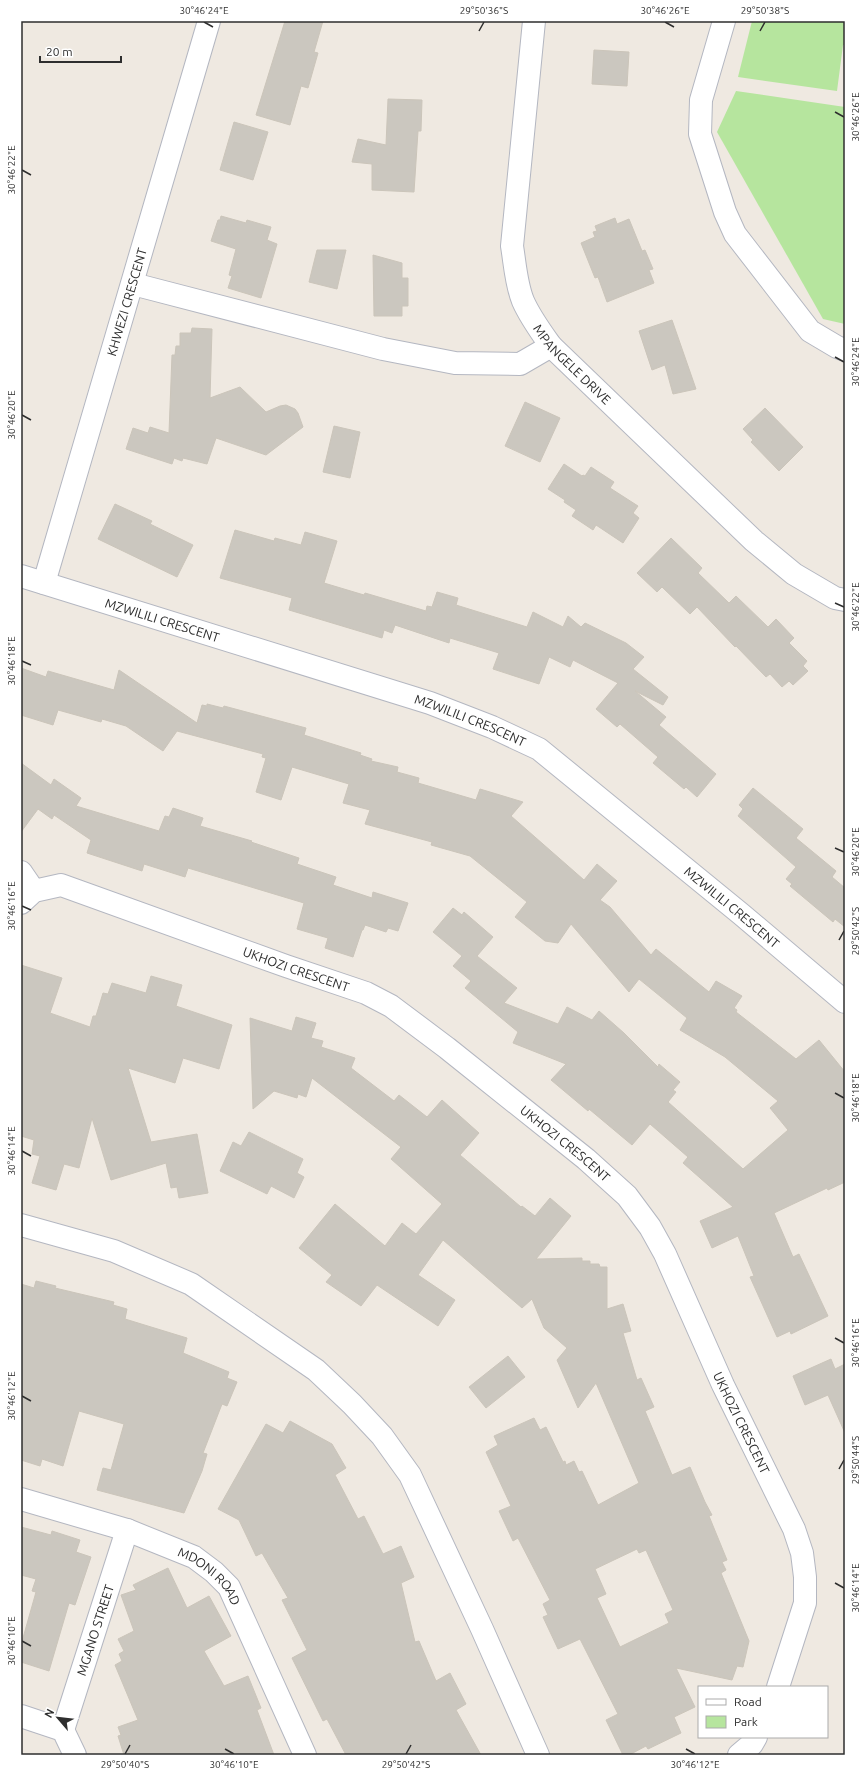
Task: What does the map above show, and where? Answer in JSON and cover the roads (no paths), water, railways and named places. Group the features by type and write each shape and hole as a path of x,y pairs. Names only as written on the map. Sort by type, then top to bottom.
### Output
{"street":[{"name":"KHWEZI CRESCENT","path":"44,583 133,284 172,142 209,21"},
{"name":"MPANGELE DRIVE","path":"534,21 512,246 516,273 523,300 535,323 550,346 754,541 794,574 835,598 845,600"},
{"path":"724,21 700,100 700,134 725,212 735,234 810,331 845,350"},
{"path":"133,284 383,349 455,363 520,364 550,346"},
{"name":"MZWILILI CRESCENT","path":"21,576 430,703 492,727 539,749 741,914 845,1002"},
{"path":"21,872 28,897"},
{"name":"UKHOZI CRESCENT","path":"28,897 60,885 366,993 390,1006 447,1048 586,1159 627,1196 650,1227 665,1254 723,1385 796,1535 802,1553 806,1577 805,1604 778,1686"},
{"path":"21,1224 114,1251 191,1284 316,1370 352,1404 382,1436 410,1475 479,1622 538,1755"},
{"name":"MDONI ROAD","path":"21,1499 127,1530 194,1557 214,1572 229,1587 305,1755"},
{"name":"MGANO STREET","path":"63,1730 127,1530"},
{"path":"21,1716 63,1730 75,1755"},
{"path":"739,1755 752,1744 755,1738"}]}
